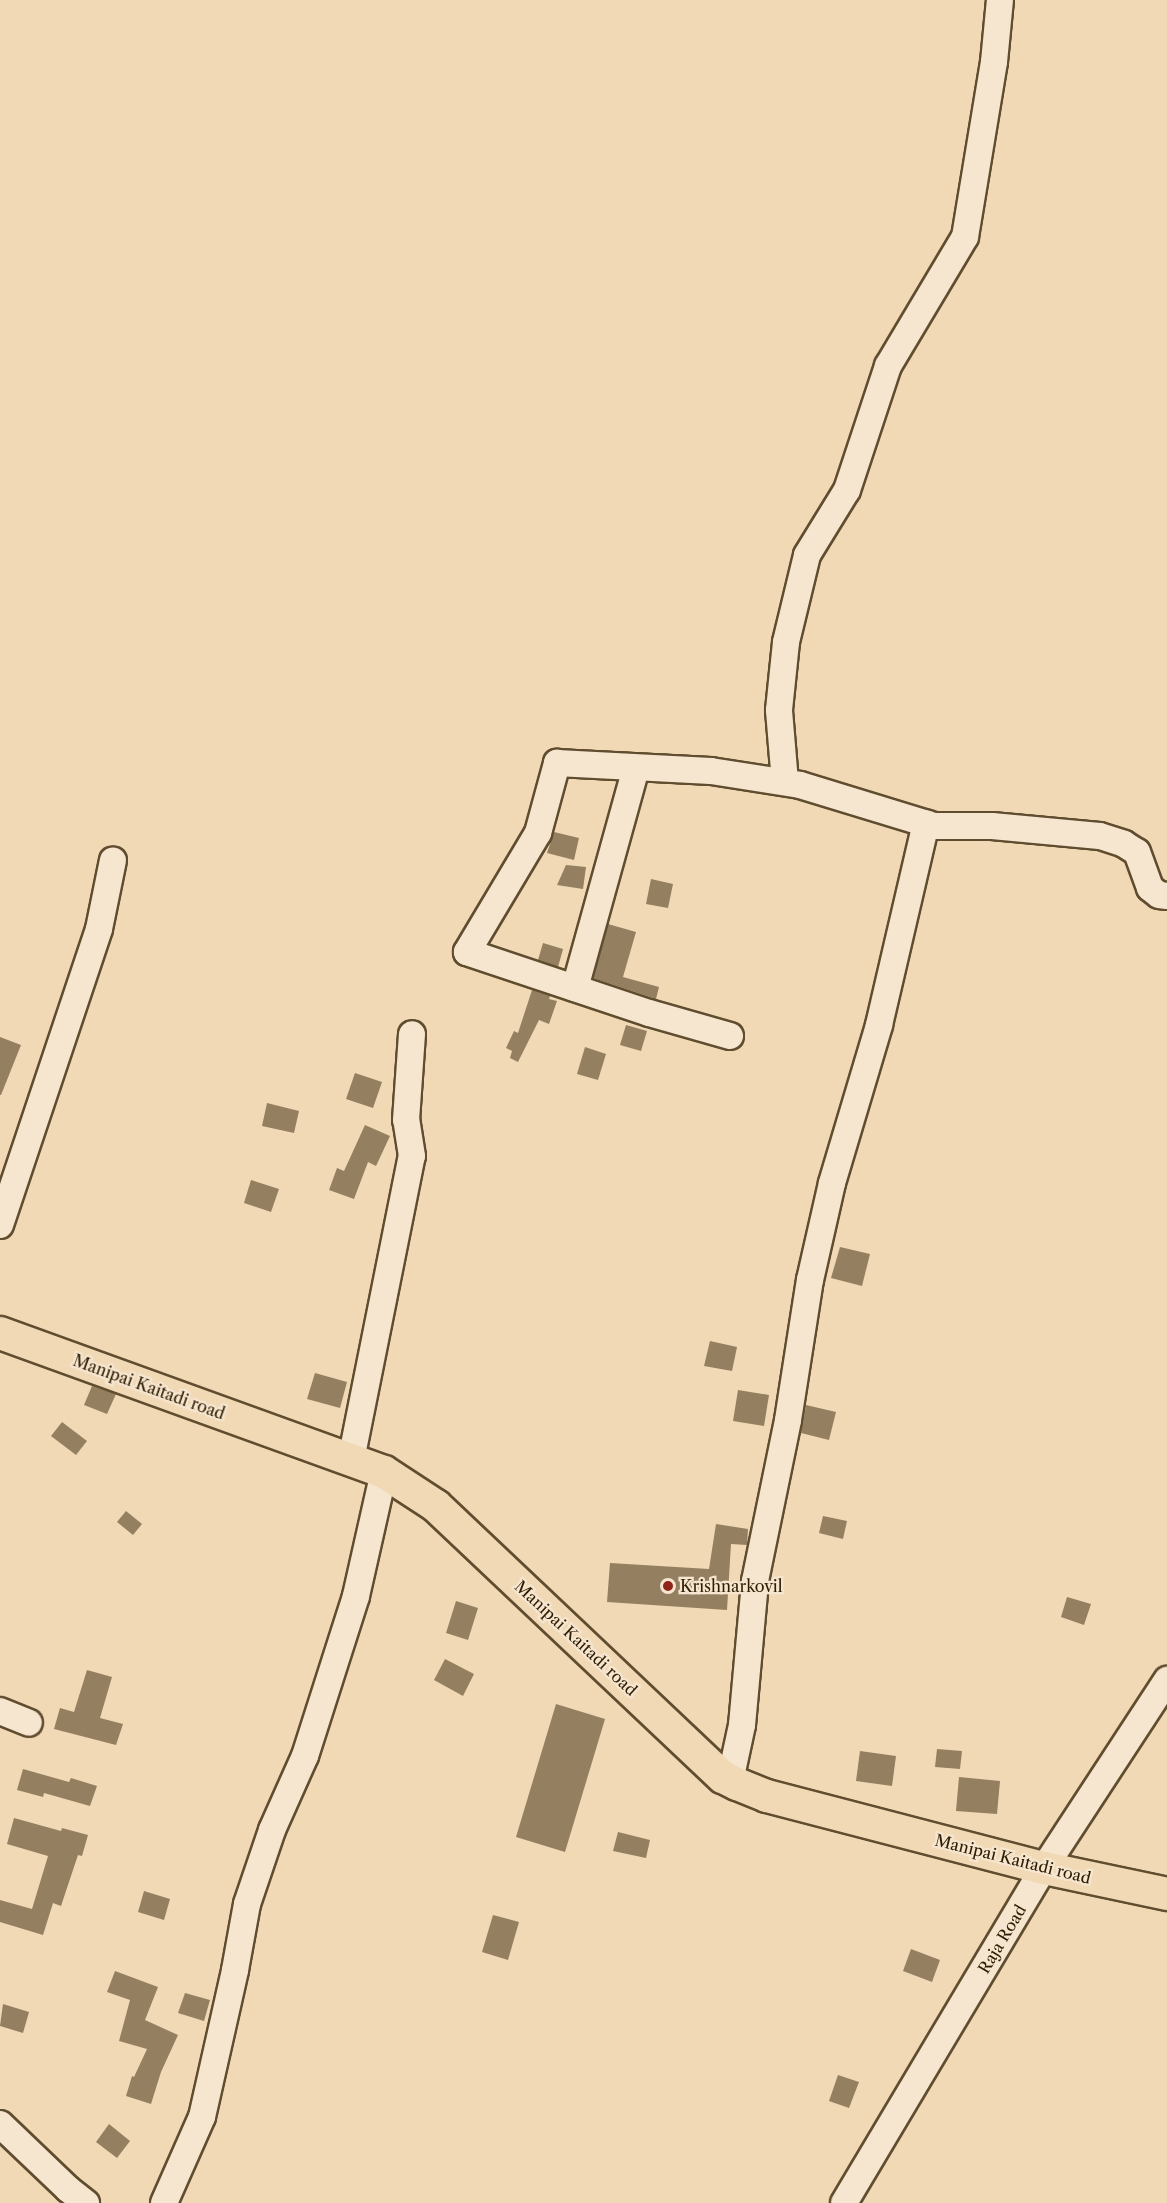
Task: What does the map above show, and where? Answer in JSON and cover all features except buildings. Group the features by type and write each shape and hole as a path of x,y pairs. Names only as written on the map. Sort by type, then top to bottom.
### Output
{"main road":[{"name":"Manipai Kaitadi road","path":"0,1333 384,1472 436,1506 730,1780 767,1796 1044,1868 1167,1894"}],"street":[{"path":"785,782 780,699 786,642 807,555 847,490 888,366 965,237 994,62 1000,0"},
{"path":"730,1036 467,952 538,833 557,764 711,771 800,785 934,826 992,826 1100,836 1124,844 1137,852 1150,888 1159,895 1167,896"},
{"path":"575,988 636,768"},
{"path":"730,1780 742,1725 755,1581 788,1420 810,1280 832,1183 879,1025 926,824"},
{"path":"0,1226 99,929 113,860"},
{"path":"351,1460 412,1156 406,1120 412,1034"},
{"path":"164,2203 202,2116 225,2017 247,1904 272,1830 305,1756 349,1617 384,1472"},
{"name":"Raja Road","path":"844,2203 1044,1868 1167,1680"},
{"path":"0,1711 29,1723"},
{"path":"0,2124 86,2203"}],"place":[{"name":"Krishnarkovil","path":"668,1586"}]}
